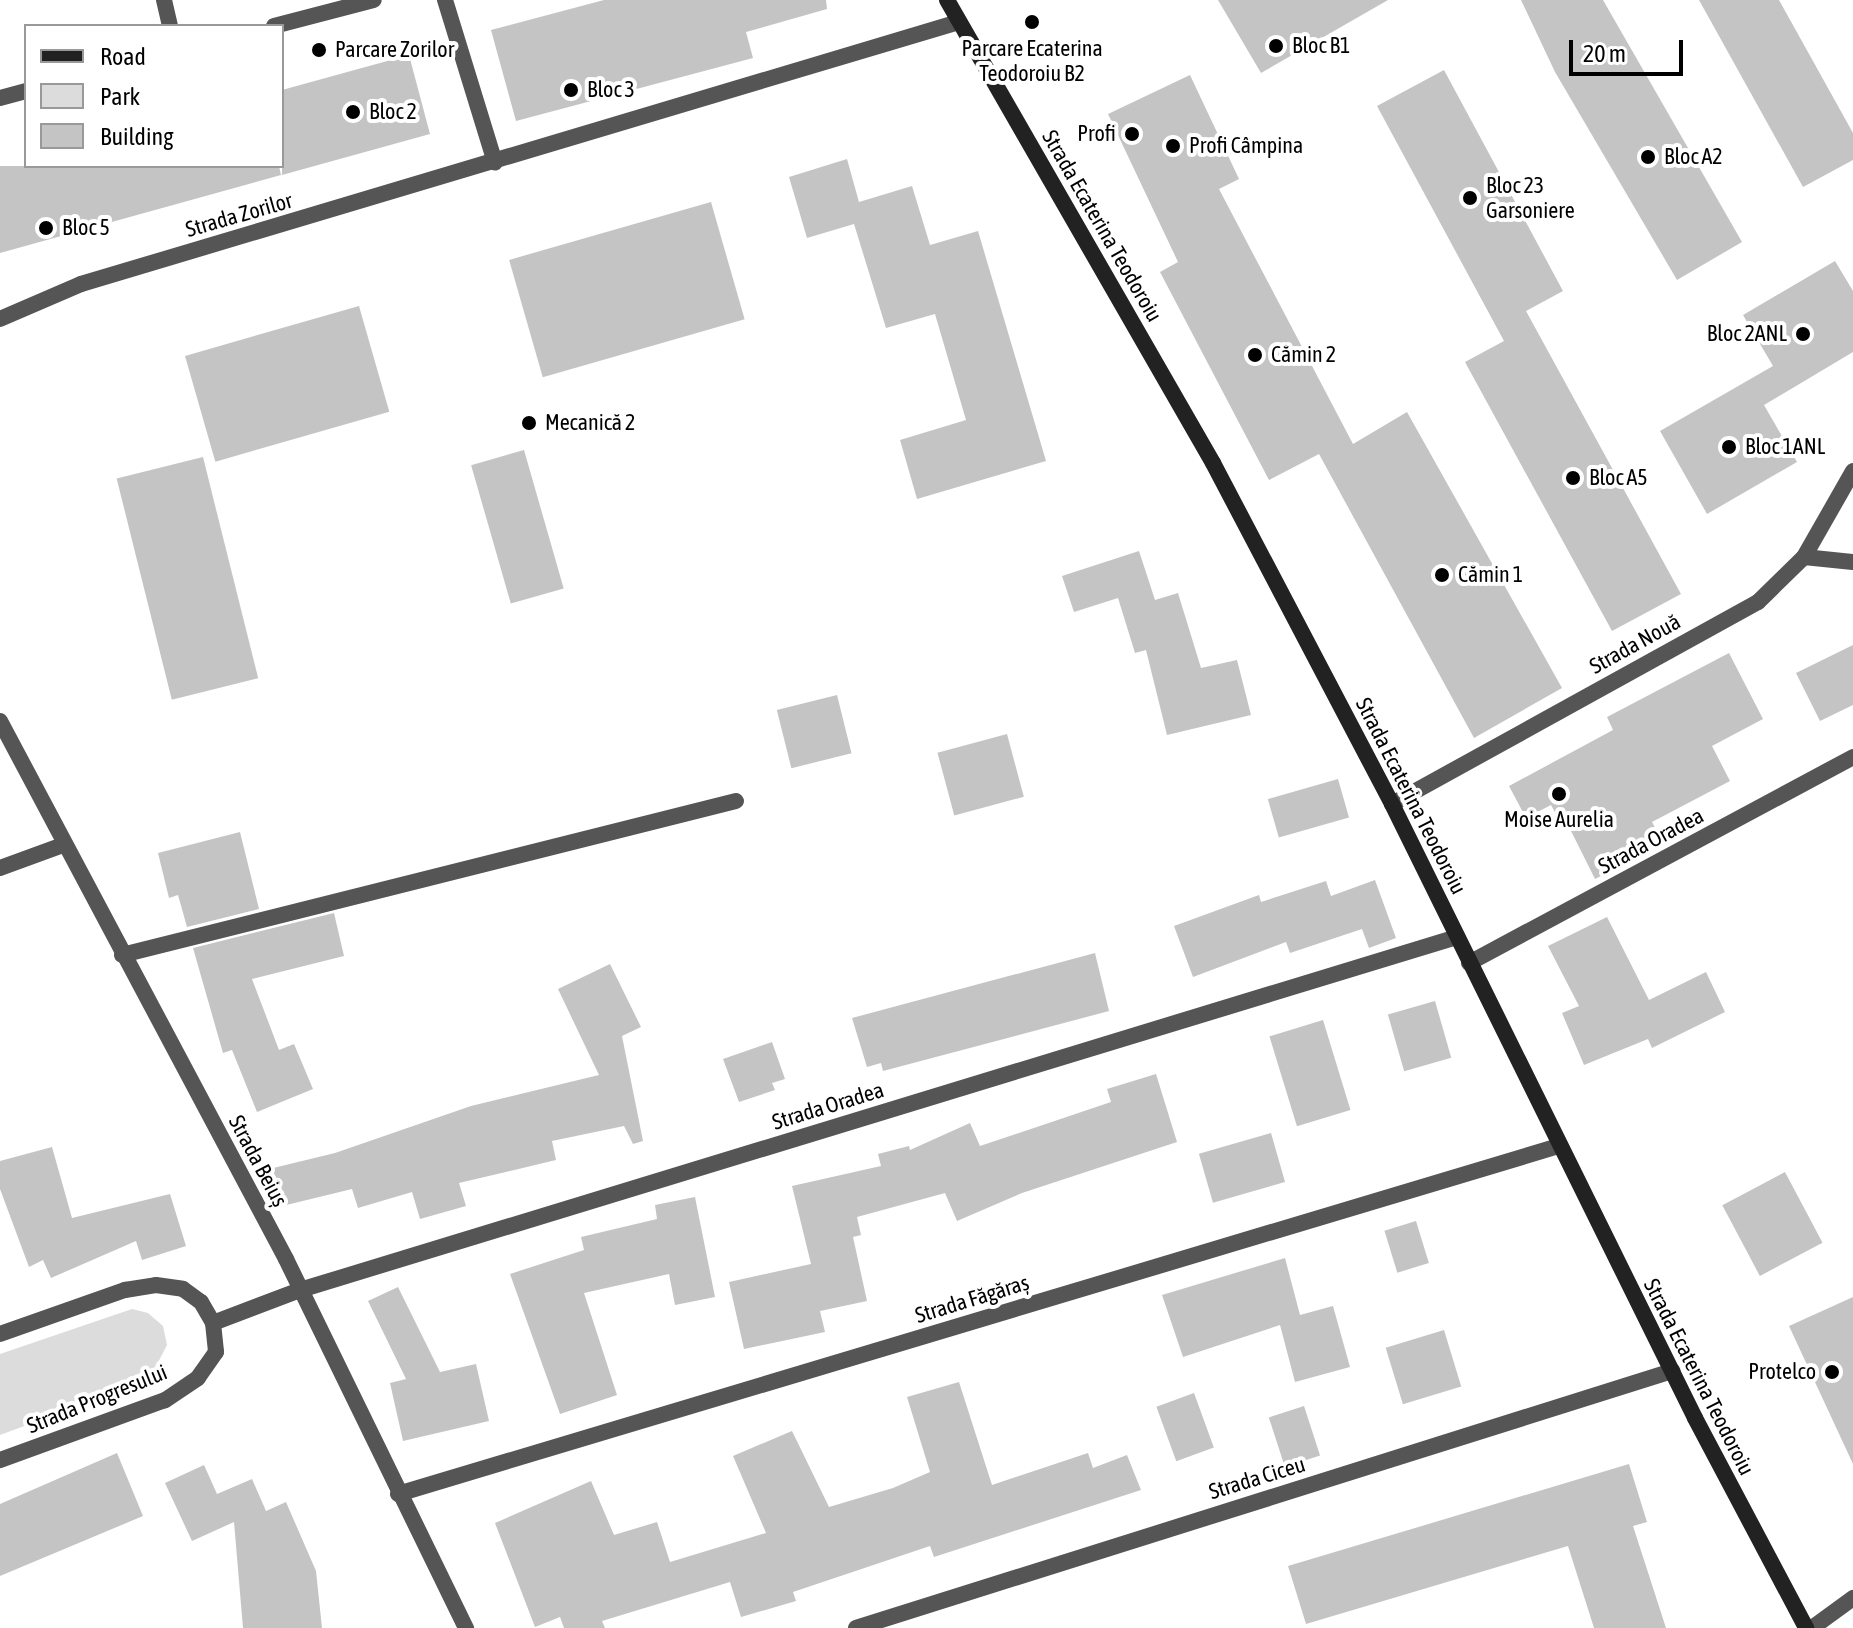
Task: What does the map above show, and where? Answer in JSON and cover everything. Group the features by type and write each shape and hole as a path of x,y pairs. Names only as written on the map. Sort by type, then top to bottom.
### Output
{"main road":[{"name":"Strada Ecaterina Teodoroiu","path":"947,0 1213,463 1392,804 1672,1371 1809,1628"}],"street":[{"path":"164,0 170,24"},
{"path":"282,24 374,0"},
{"path":"445,0 495,163"},
{"name":"Strada Zorilor","path":"0,319 81,284 495,163 959,22"},
{"path":"0,98 24,92"},
{"name":"Strada Nouă","path":"1392,804 1758,602 1804,557 1853,471"},
{"path":"1804,557 1853,562"},
{"name":"Strada Beiuș","path":"0,721 300,1290 466,1628"},
{"name":"Strada Oradea","path":"1469,963 1853,757"},
{"path":"122,955 736,801"},
{"path":"0,868 63,845"},
{"name":"Strada Oradea","path":"213,1323 300,1290 1457,937"},
{"name":"Strada Făgăraș","path":"398,1494 1559,1146"},
{"path":"0,1334 125,1290 156,1285 183,1289 201,1302 213,1323"},
{"name":"Strada Progresului","path":"0,1460 165,1400 198,1378 216,1352 213,1323"},
{"name":"Strada Ciceu","path":"856,1628 1672,1371"},
{"path":"1809,1628 1853,1598"}],"green space":[{"path":"132,1309 148,1313 163,1326 167,1345 149,1380 0,1435 0,1354"}],"building":[{"name":"Bloc 3","path":"604,0 826,0 827,9 746,32 753,58 516,121 491,30"},
{"name":"Bloc B1","path":"1218,0 1388,0 1261,73"},
{"name":"Bloc A2","path":"1521,0 1603,0 1742,242 1677,280 1555,72"},
{"path":"1699,0 1779,0 1853,133 1853,160 1803,187"},
{"name":"Bloc 2","path":"409,55 430,134 282,175 284,89"},
{"path":"1444,70 1563,291 1526,311 1681,594 1612,631 1465,362 1504,341 1377,106"},
{"path":"1190,75 1239,179 1219,189 1353,444 1407,412 1562,688 1474,738 1319,454 1269,480 1160,272 1178,262 1108,114"},
{"path":"847,159 859,202 912,186 930,245 978,231 1046,461 917,499 900,440 966,420 935,314 886,328 854,224 807,238 789,177"},
{"name":"Bloc 5","path":"0,166 279,168 281,175 0,253"},
{"path":"711,202 745,319 543,377 509,260"},
{"path":"1835,261 1853,291 1853,352 1764,405 1797,462 1707,514 1660,431 1773,366 1743,315"},
{"path":"359,306 389,412 215,462 185,356"},
{"path":"524,450 564,588 511,604 471,465"},
{"path":"203,457 258,678 172,700 117,479"},
{"path":"1139,551 1155,600 1178,593 1201,668 1237,660 1251,715 1167,735 1146,650 1135,653 1118,598 1074,612 1062,576"},
{"path":"1853,645 1853,705 1820,721 1796,673"},
{"path":"1729,653 1763,719 1712,746 1730,781 1652,822 1664,844 1595,879 1568,825 1563,827 1551,805 1526,818 1509,786 1613,730 1607,717"},
{"path":"837,695 852,753 791,768 777,710"},
{"path":"1007,734 1024,797 954,815 937,753"},
{"path":"1338,779 1349,817 1279,838 1268,799"},
{"path":"240,832 259,909 187,927 178,895 169,898 158,853"},
{"path":"1375,880 1396,938 1369,948 1362,929 1290,953 1286,942 1193,977 1174,926 1259,895 1261,902 1326,881 1331,896"},
{"path":"334,913 344,956 252,979 279,1050 294,1044 313,1089 257,1112 232,1050 223,1053 193,948"},
{"path":"1607,917 1649,1000 1706,972 1725,1012 1652,1048 1648,1039 1584,1065 1562,1013 1579,1006 1548,946"},
{"path":"1095,953 1109,1011 883,1071 881,1063 867,1067 852,1018"},
{"path":"610,964 641,1027 622,1036 643,1141 633,1144 624,1126 552,1141 556,1160 459,1183 466,1206 420,1219 412,1192 358,1208 352,1189 274,1208 265,1170 335,1153 471,1106 599,1075 558,989"},
{"path":"1435,1001 1451,1058 1404,1071 1388,1015"},
{"path":"1323,1020 1350,1110 1297,1126 1269,1036"},
{"path":"772,1042 785,1079 772,1083 775,1090 739,1102 723,1059"},
{"path":"1156,1074 1177,1142 1022,1193 957,1221 945,1193 857,1217 861,1235 853,1237 867,1301 820,1311 825,1332 744,1349 729,1282 811,1264 792,1186 881,1166 878,1154 909,1146 910,1150 970,1123 980,1146 1111,1102 1107,1089"},
{"path":"1271,1133 1285,1182 1213,1203 1199,1154"},
{"path":"52,1147 72,1218 170,1194 186,1246 142,1260 136,1241 51,1278 43,1260 29,1267 0,1189 0,1161"},
{"path":"1785,1172 1823,1243 1760,1276 1722,1205"},
{"path":"695,1197 715,1297 675,1305 669,1274 584,1293 617,1395 560,1414 510,1274 584,1250 581,1237 657,1219 655,1205"},
{"path":"1416,1221 1429,1263 1397,1273 1384,1231"},
{"path":"1285,1258 1300,1315 1333,1306 1350,1367 1295,1382 1280,1325 1183,1357 1162,1295"},
{"path":"398,1287 440,1372 476,1364 489,1421 403,1441 390,1383 406,1379 368,1301"},
{"name":"Protelco","path":"1853,1297 1853,1464 1789,1326"},
{"path":"1444,1330 1461,1386 1403,1404 1386,1348"},
{"path":"959,1382 992,1485 1088,1453 1093,1468 1127,1455 1141,1490 934,1557 930,1546 793,1592 796,1601 741,1617 730,1582 602,1621 605,1628 564,1628 560,1617 535,1627 495,1523 591,1481 614,1535 657,1522 670,1562 766,1533 733,1456 792,1431 829,1507 893,1488 930,1472 907,1397"},
{"path":"1194,1393 1214,1448 1176,1461 1156,1407"},
{"path":"1304,1406 1320,1455 1285,1467 1269,1417"},
{"path":"117,1453 143,1516 0,1576 0,1504"},
{"path":"1629,1464 1647,1522 1633,1526 1666,1628 1594,1628 1568,1546 1306,1624 1288,1566"},
{"path":"204,1465 217,1494 252,1479 266,1511 286,1502 316,1571 322,1628 243,1628 234,1522 192,1541 165,1483"}],"place":[{"name":"Parcare Ecaterina Teodoroiu B2","path":"1032,22"},
{"name":"Bloc B1","path":"1276,46"},
{"name":"Parcare Zorilor","path":"319,50"},
{"name":"Bloc 3","path":"571,90"},
{"name":"Bloc 2","path":"353,112"},
{"name":"Profi","path":"1132,134"},
{"name":"Profi Câmpina","path":"1173,146"},
{"name":"Bloc A2","path":"1648,157"},
{"name":"Bloc 23 Garsoniere","path":"1470,198"},
{"name":"Bloc 5","path":"46,228"},
{"name":"Bloc 2ANL","path":"1803,334"},
{"name":"Cămin 2","path":"1255,355"},
{"name":"Mecanică 2","path":"529,423"},
{"name":"Bloc 1ANL","path":"1729,447"},
{"name":"Bloc A5","path":"1573,478"},
{"name":"Cămin 1","path":"1442,575"},
{"name":"Moise Aurelia","path":"1559,794"},
{"name":"Protelco","path":"1832,1372"}]}
